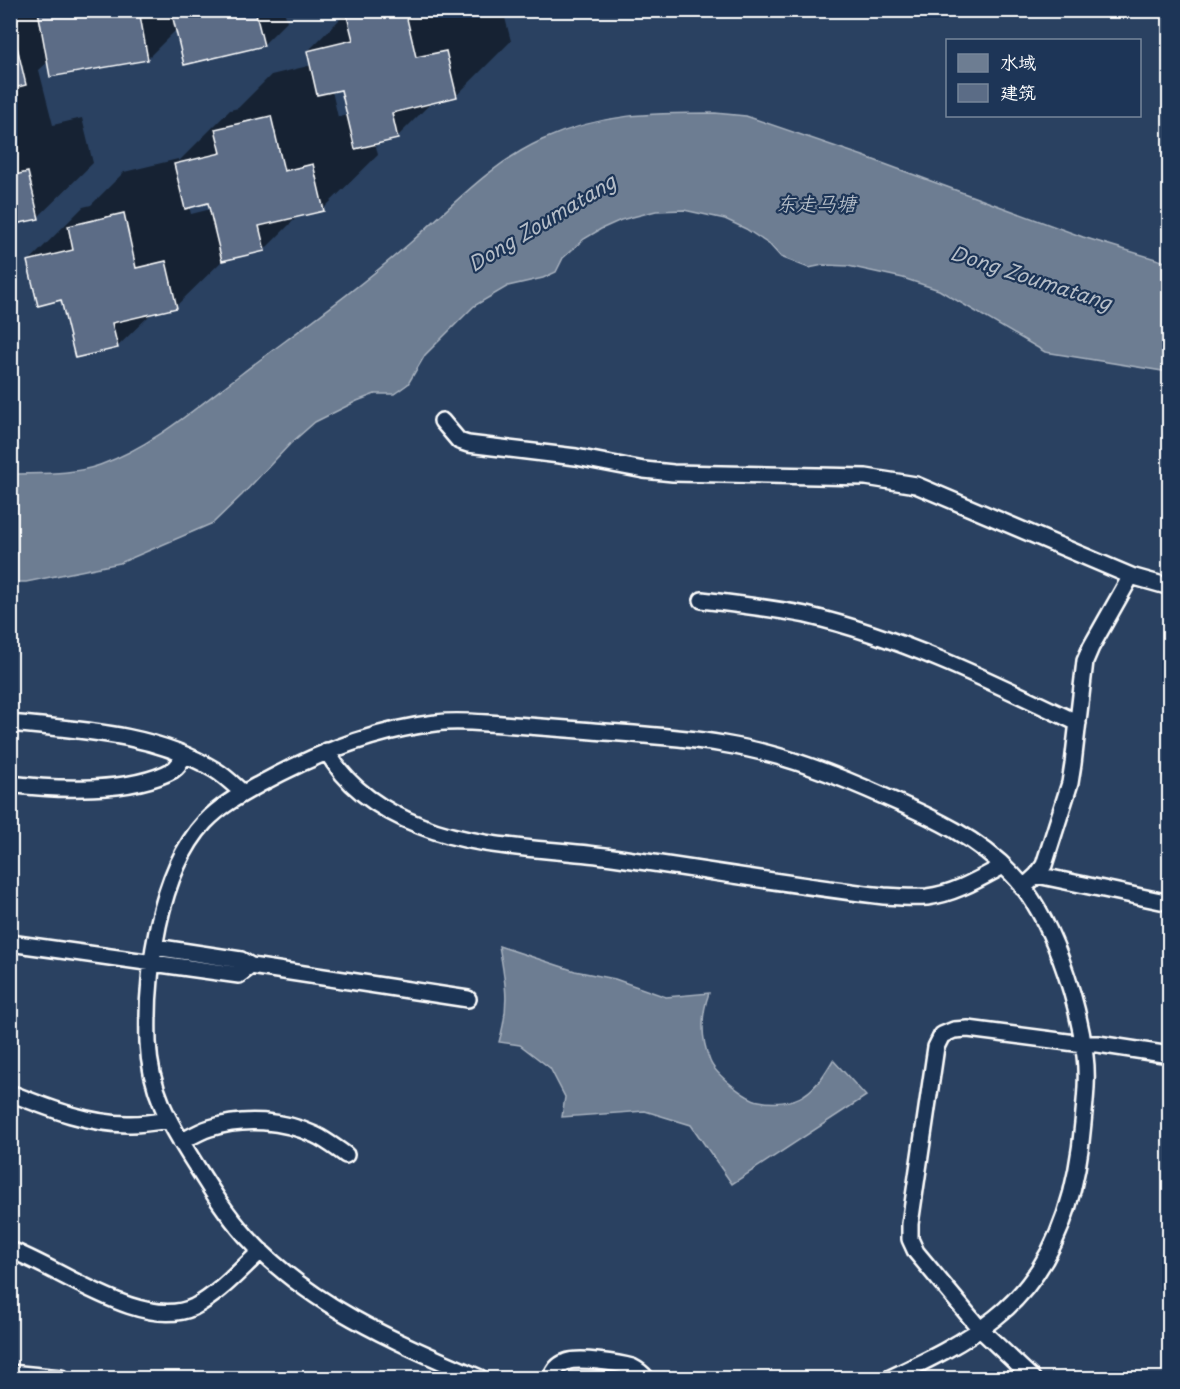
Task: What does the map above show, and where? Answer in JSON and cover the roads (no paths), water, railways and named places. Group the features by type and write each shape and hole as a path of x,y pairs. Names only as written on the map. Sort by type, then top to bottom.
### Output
{"lane":[{"path":"442,421 459,441 468,444 591,459 644,470 866,477 916,485 1131,576 1170,587"},
{"path":"1023,888 1044,865 1070,783 1085,661 1090,647 1131,576"},
{"path":"702,600 770,608 808,616 882,638 989,680 1078,723"},
{"path":"475,1378 374,1330 324,1302 279,1269 244,1234 213,1194 163,1111 153,1082 147,1016 155,947 165,897 192,839 207,820 228,801 327,751 381,733 442,722 565,729 722,744 817,769 928,816 981,846 1013,874 1034,903 1065,970 1077,1011 1086,1062 1081,1149 1073,1191 1048,1255 1033,1281 1001,1314 954,1346 890,1378"},
{"path":"10,723 104,732 162,746 217,771 243,793"},
{"path":"327,751 345,778 359,792 392,813 451,836 483,842 604,856 884,896 927,897 945,893 1003,866"},
{"path":"10,784 80,789 132,784 173,770 180,764 184,755"},
{"path":"1037,875 1170,903"},
{"path":"10,943 239,975 251,966"},
{"path":"155,947 241,960 251,966 468,999"},
{"path":"1032,1378 980,1329 916,1252 910,1239 910,1224 936,1047 942,1035 954,1030 968,1029 1170,1055"},
{"path":"10,1093 96,1120 130,1124 168,1120"},
{"path":"181,1142 208,1128 231,1123 266,1121 291,1125 316,1135 346,1155"},
{"path":"10,1250 106,1298 154,1312 184,1310 208,1299 261,1251"},
{"path":"551,1378 556,1367 567,1361 580,1360 629,1366 642,1372 646,1378"},
{"path":"10,1373 61,1378"}],"water":[{"name":"东走马塘","path":"715,113 746,116 863,156 1083,237 1169,263 1169,372 1045,352 939,290 903,278 848,266 823,265 809,268 781,257 770,245 746,229 725,219 684,210 656,211 621,220 601,229 584,239 563,258 556,272 543,278 508,286 474,306 425,355 408,384 394,394 375,394 315,422 290,444 213,523 120,563 26,582 11,582 11,474 56,473 89,468 119,457 156,437 348,294 489,173 542,140 585,124 627,116"},
{"path":"499,946 575,971 615,979 666,997 709,993 703,1027 710,1061 724,1079 753,1099 776,1103 799,1098 817,1084 833,1060 866,1096 732,1184 691,1125 645,1111 562,1117 565,1097 550,1068 520,1045 499,1042 505,1016 506,994"}],"water label":[{"name":"Dong Zoumatang","path":"542,223"},
{"name":"Dong Zoumatang","path":"1031,278"}]}
